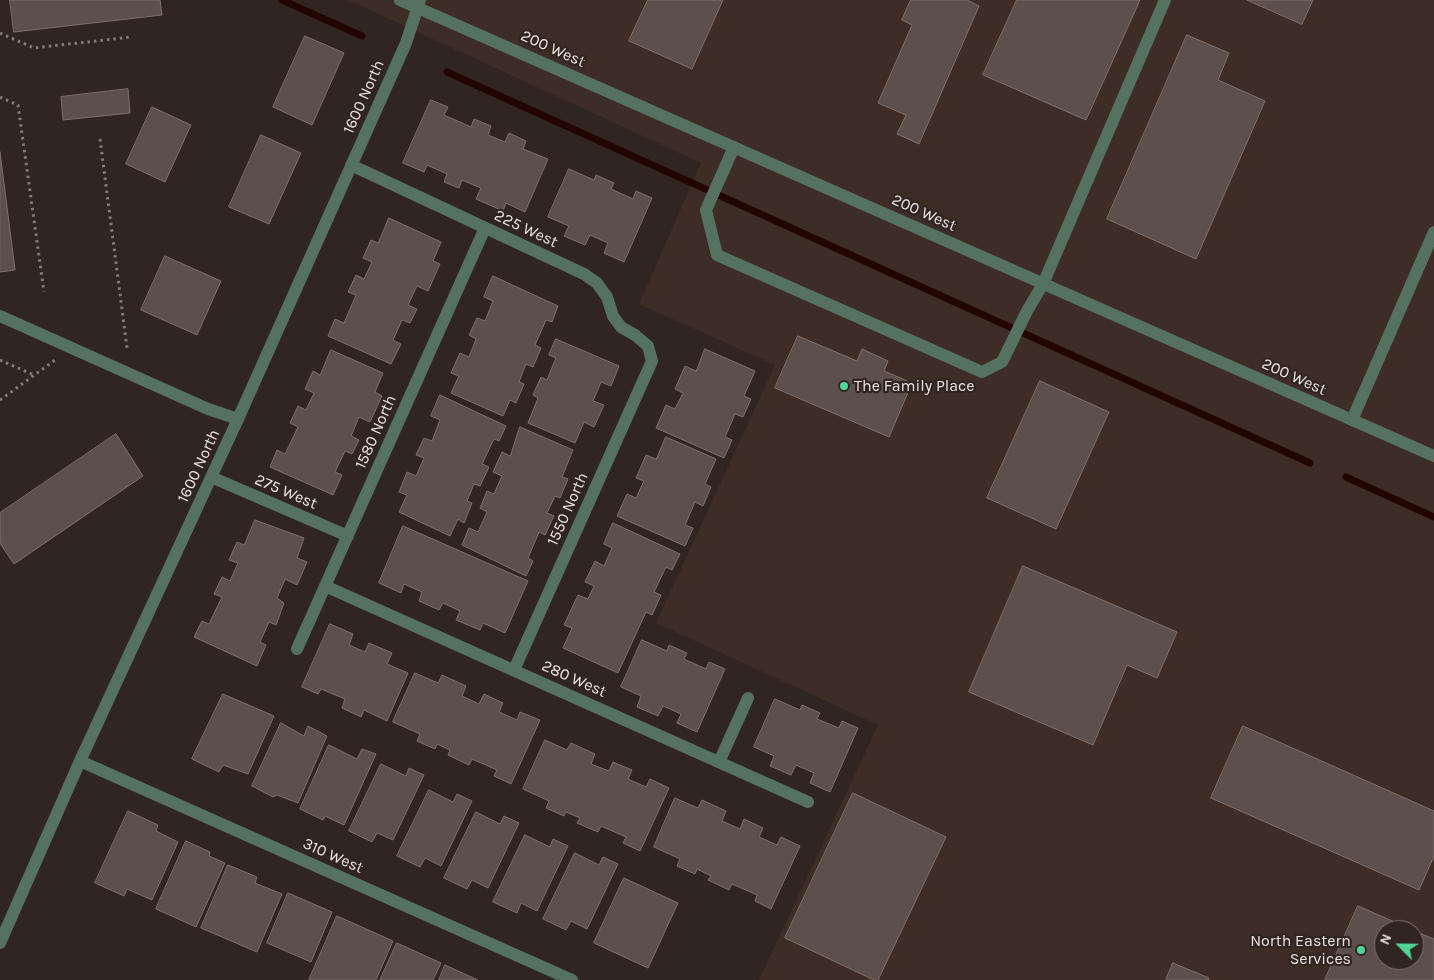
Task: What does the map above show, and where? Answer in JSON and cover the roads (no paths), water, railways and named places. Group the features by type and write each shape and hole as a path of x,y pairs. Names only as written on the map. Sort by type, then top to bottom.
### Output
{"street":[{"name":"200 West","path":"400,0 418,4 734,147 1434,456"},
{"path":"734,147 706,210 717,255 982,372 1002,362 1027,311 1043,284 1165,0"},
{"name":"1600 North","path":"0,944 80,761 238,419 406,43 418,4"},
{"name":"225 West","path":"351,166 584,274 597,283 607,297 613,316 621,327 635,335 648,346 652,361"},
{"name":"1580 North","path":"297,649 485,228"},
{"path":"1352,420 1434,232"},
{"path":"0,316 208,408 238,419"},
{"name":"1550 North","path":"514,670 652,361"},
{"name":"275 West","path":"211,478 348,536"},
{"name":"280 West","path":"325,586 808,802"},
{"path":"719,762 748,698"},
{"name":"310 West","path":"80,761 572,980"}],"waterway":[{"path":"282,0 362,36"},
{"path":"447,72 1310,463"},
{"path":"1346,477 1434,517"}],"place":[{"name":"The Family Place","path":"844,386"},
{"name":"North Eastern Services","path":"1361,950"}]}
